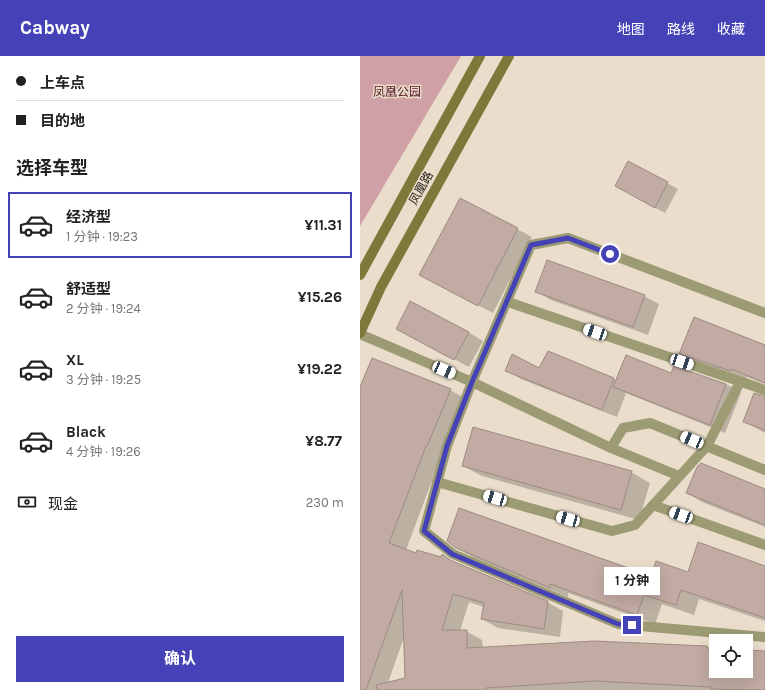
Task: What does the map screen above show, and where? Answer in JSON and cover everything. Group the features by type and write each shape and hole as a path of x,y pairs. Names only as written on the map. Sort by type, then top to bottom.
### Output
{"street":[{"name":"凤凰路","path":"360,275 480,56"},
{"name":"凤凰路","path":"360,333 382,287 509,56"},
{"path":"765,313 568,238 531,245 508,302 472,382 447,446 424,531 452,554 618,624 765,637"},
{"path":"508,302 765,390"},
{"path":"360,333 472,382 611,448 679,476"},
{"path":"437,482 612,531 635,525 707,446 740,382"},
{"path":"611,448 623,428 650,423 765,470"},
{"path":"653,505 765,545"}],"green space":[{"name":"凤凰公园","path":"360,56 461,56 360,226"}],"building":[{"path":"628,161 668,182 655,208 615,186"},
{"path":"460,198 518,228 478,306 419,275"},
{"path":"547,260 645,295 633,327 535,292"},
{"path":"410,301 469,332 454,360 396,329"},
{"path":"694,317 765,345 765,383 732,369 731,371 679,354"},
{"path":"548,351 614,378 602,410 505,371 512,354 539,368"},
{"path":"626,355 671,373 674,366 726,384 710,425 613,387"},
{"path":"372,358 451,389 426,446 389,543 416,553 417,550 441,557 442,554 450,560 548,601 544,629 481,619 484,603 453,594 442,630 467,630 467,648 594,641 707,646 707,648 709,648 709,678 753,678 753,650 765,651 765,690 711,689 711,687 595,681 486,688 486,690 377,690 376,685 405,678 402,590 366,690 360,690 360,387"},
{"path":"754,393 765,396 765,430 743,422"},
{"path":"473,427 632,471 621,510 462,466"},
{"path":"701,463 765,489 765,525 686,493 697,467"},
{"path":"459,508 651,576 656,561 688,572 698,542 765,566 765,618 681,590 676,605 644,595 637,615 550,584 550,588 456,548 447,541"}],"route":[{"path":"610,254 568,238 531,245 508,302 472,382 447,446 424,531 452,554 618,624 632,625"}]}
